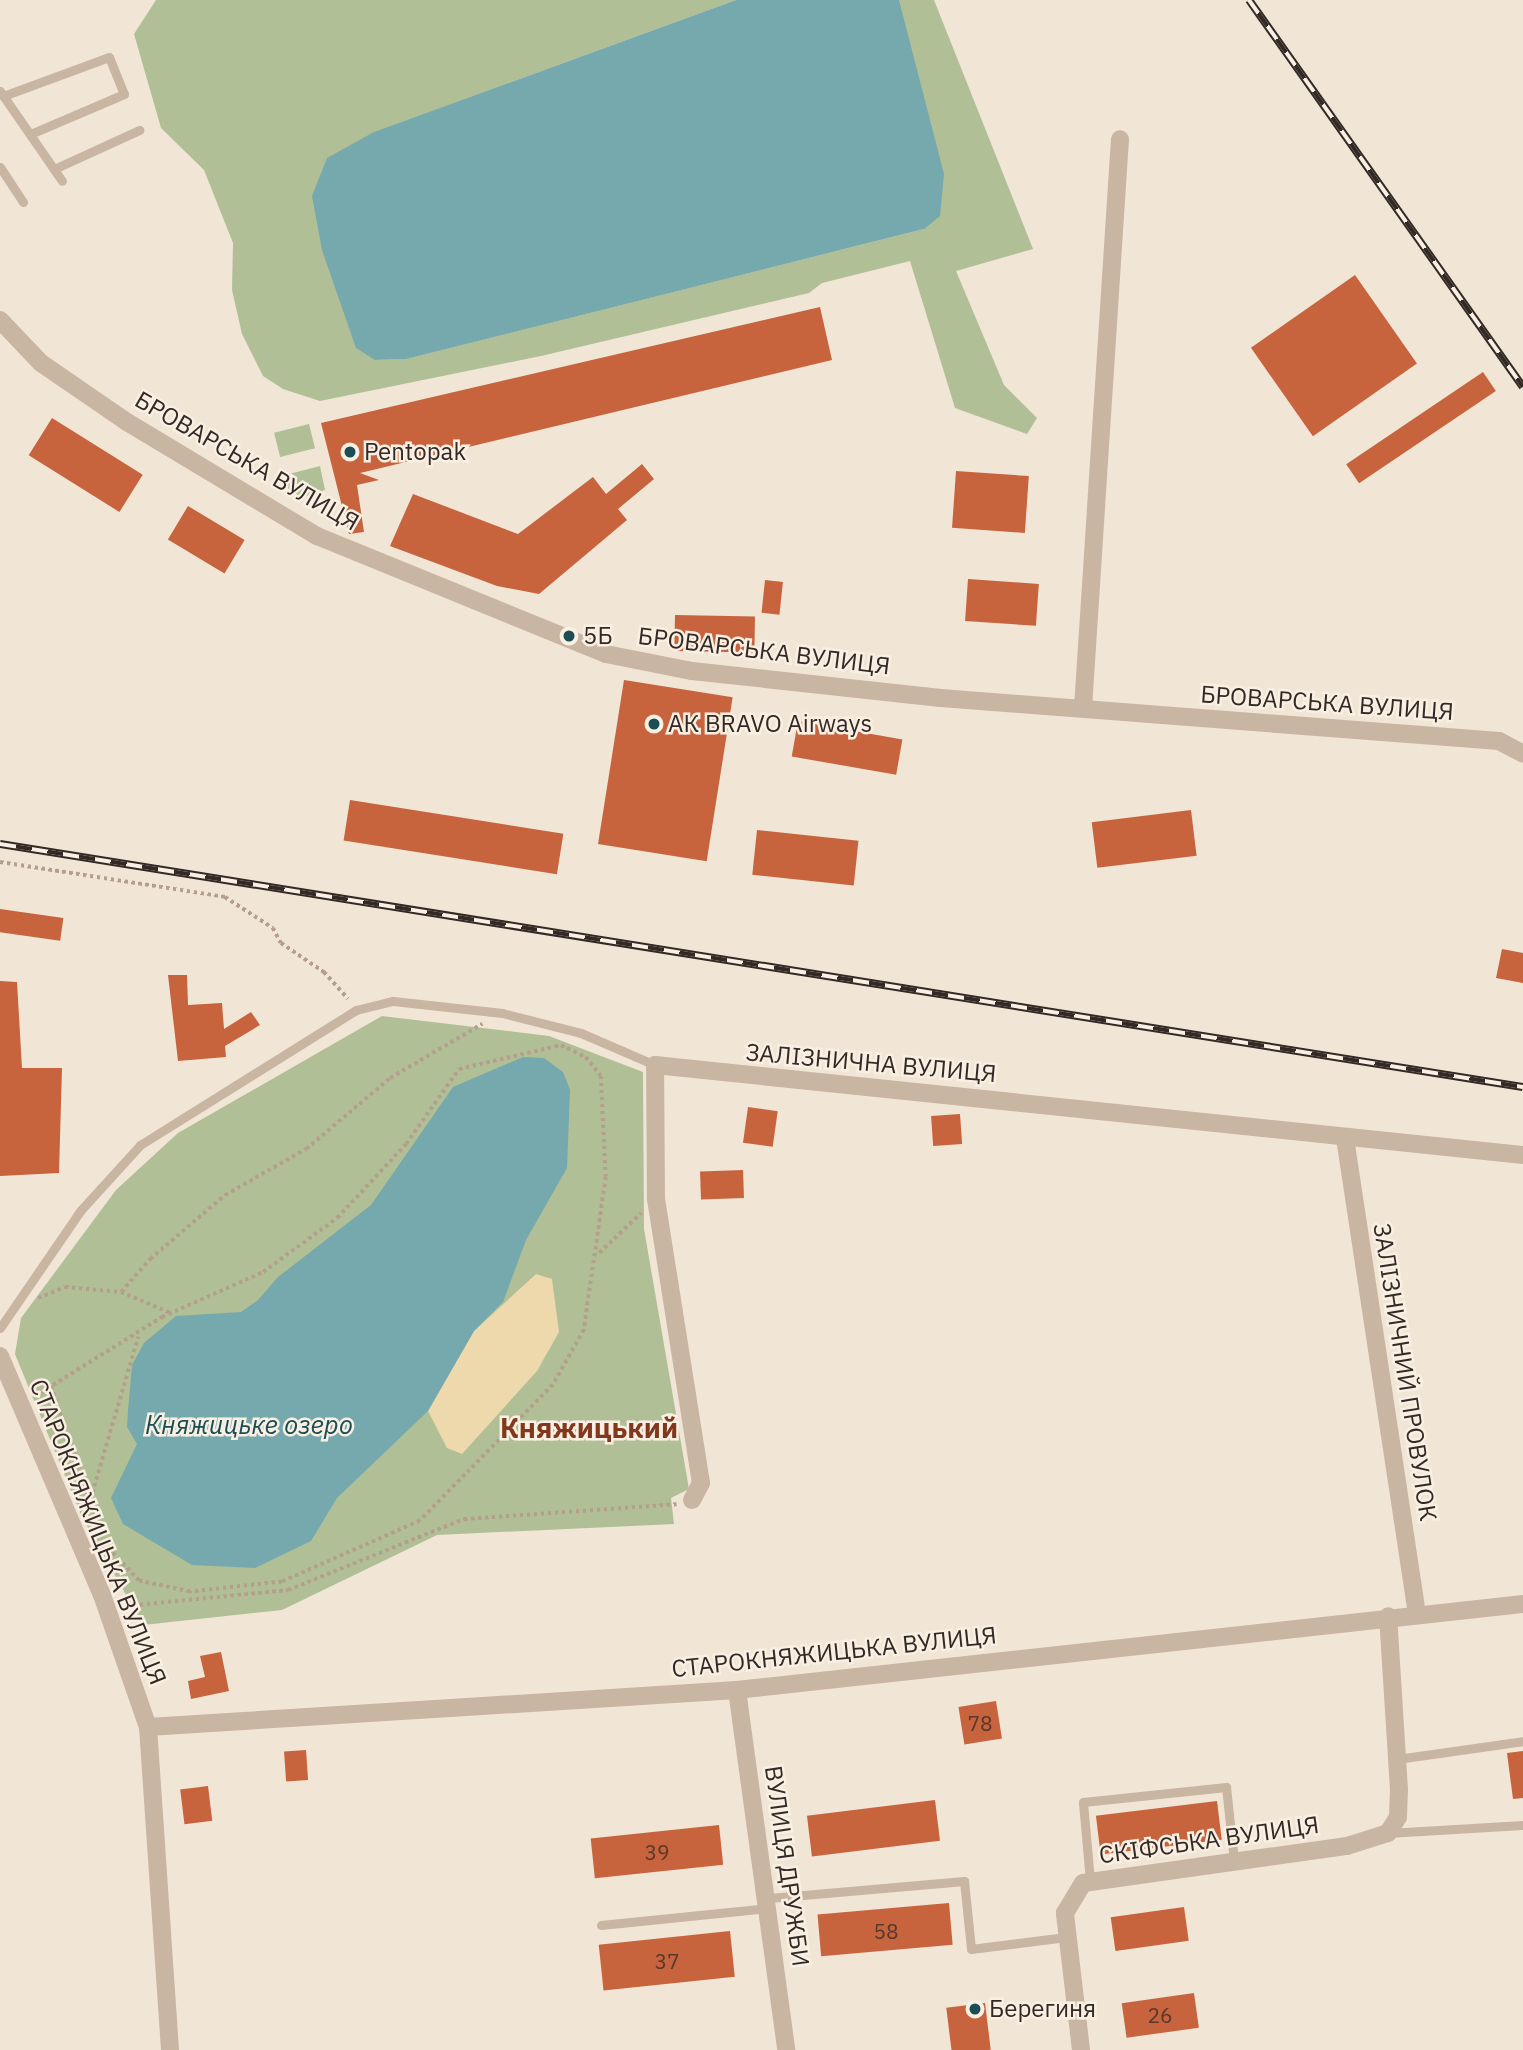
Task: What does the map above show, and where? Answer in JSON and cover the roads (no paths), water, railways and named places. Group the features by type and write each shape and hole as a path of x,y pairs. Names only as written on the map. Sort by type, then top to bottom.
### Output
{"street":[{"path":"1083,708 1119,139"},
{"name":"БРОВАРСЬКА ВУЛИЦЯ","path":"0,320 41,363 127,422 317,536 606,654 705,673 1083,708 1499,741 1523,754"},
{"path":"655,1065 656,1200 701,1483 692,1500"},
{"name":"ЗАЛІЗНИЧНА ВУЛИЦЯ","path":"655,1065 1523,1155"},
{"name":"ЗАЛІЗНИЧНИЙ ПРОВУЛОК","path":"1345,1138 1417,1613"},
{"name":"СТАРОКНЯЖИЦЬКА ВУЛИЦЯ","path":"0,1356 23,1404 107,1607 148,1727 170,2050"},
{"name":"СТАРОКНЯЖИЦЬКА ВУЛИЦЯ","path":"148,1727 737,1690 1388,1616 1523,1604"},
{"path":"1388,1616 1398,1817 1388,1833"},
{"name":"ВУЛИЦЯ ДРУЖБИ","path":"737,1690 770,1903 786,2050"},
{"name":"СКІФСЬКА ВУЛИЦЯ","path":"1081,2050 1066,1937 1070,1895 1090,1881 1373,1842 1388,1833"}],"lane":[{"path":"30,134 124,94 109,57 2,93 62,181"},
{"path":"54,170 139,130"},
{"path":"0,167 23,202"},
{"path":"0,1328 80,1211 140,1145 356,1010 393,1000 502,1013 581,1033 655,1065"},
{"path":"1397,1759 1523,1741"},
{"path":"1090,1881 1083,1802 1226,1787 1234,1861"},
{"name":"СКІФСЬКА ВУЛИЦЯ","path":"1388,1833 1523,1825"},
{"path":"601,1926 964,1881 971,1949 1066,1937"}],"water":[{"path":"736,0 899,0 944,174 940,216 924,229 406,359 375,360 356,348 322,250 312,196 327,158 374,132"},
{"name":"Княжицьке озеро","path":"523,1057 544,1058 563,1072 570,1090 567,1168 526,1240 503,1302 474,1331 428,1411 337,1498 311,1541 255,1568 192,1565 123,1524 111,1498 137,1444 127,1427 128,1411 132,1365 144,1343 176,1316 241,1312 258,1300 278,1277 371,1205 453,1087"}],"railway":[{"path":"1249,0 1523,387"},
{"path":"0,844 1523,1087"}],"place":[{"name":"Pentopak","path":"350,452"},
{"name":"5Б","path":"569,636"},
{"name":"АК BRAVO Airways","path":"654,724"},
{"name":"Берегиня","path":"975,2009"}],"district":[{"name":"Княжицький","path":"589,1428"}]}
